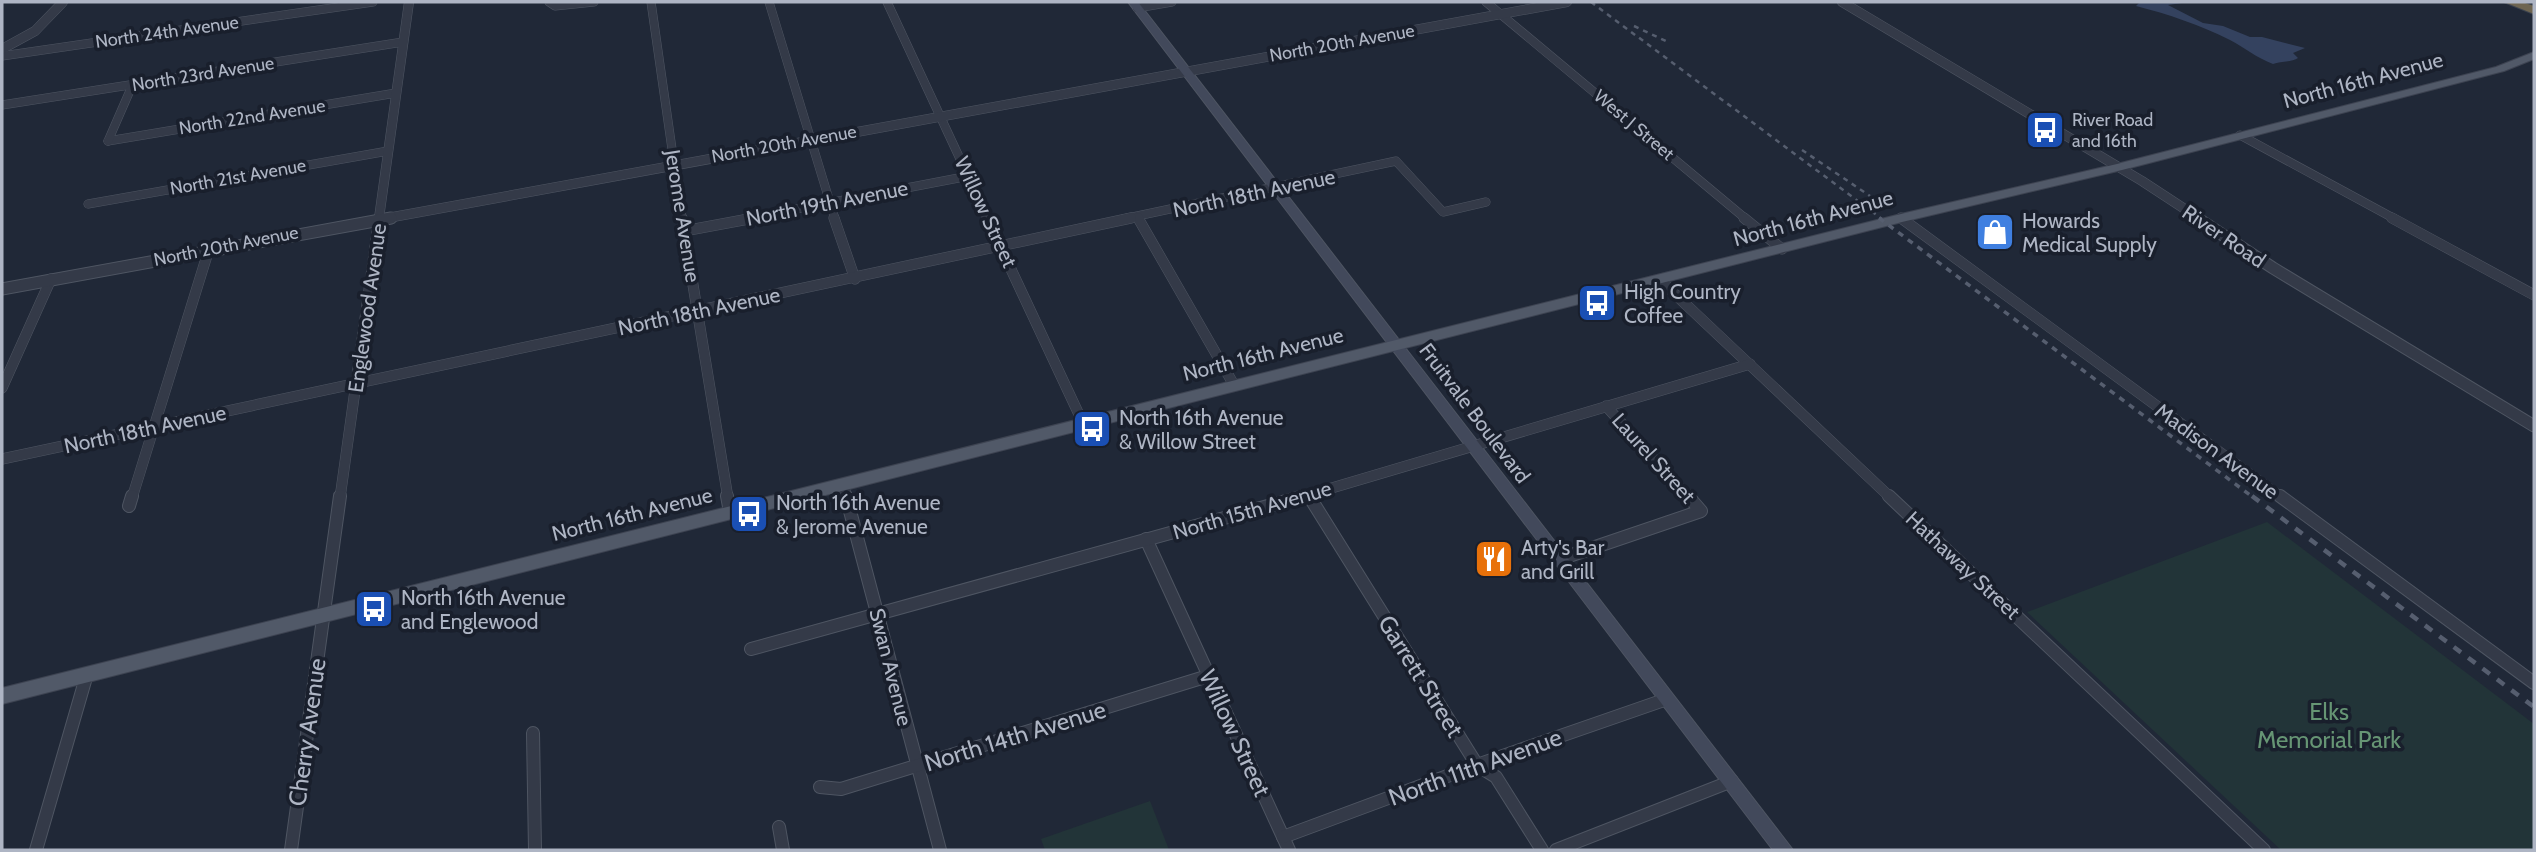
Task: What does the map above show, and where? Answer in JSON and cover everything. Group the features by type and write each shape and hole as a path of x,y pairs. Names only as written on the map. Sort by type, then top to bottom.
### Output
{"highway":[{"path":"2510,2 2534,10"}],"main road":[{"name":"Fruitvale Boulevard","path":"1135,5 1784,850"},
{"name":"North 16th Avenue","path":"2,696 1901,218 2118,167 2500,69 2534,55"}],"street":[{"path":"2,49 35,31 63,2"},
{"name":"North 24th Avenue","path":"2,56 373,2"},
{"name":"Englewood Avenue","path":"324,613 409,2"},
{"path":"549,2 555,6 594,2"},
{"name":"Jerome Avenue","path":"651,2 684,231 730,512"},
{"path":"769,2 829,203 855,279"},
{"name":"Willow Street","path":"887,2 1083,423"},
{"path":"1135,5 1172,2"},
{"name":"West J Street","path":"1486,2 1782,249"},
{"name":"North 20th Avenue","path":"2,289 1567,2"},
{"name":"River Road","path":"1842,2 2118,167 2273,268 2534,426"},
{"name":"North 23rd Avenue","path":"2,105 403,42"},
{"name":"North 22nd Avenue","path":"132,86 108,141 396,93"},
{"path":"2240,135 2534,295"},
{"name":"North 21st Avenue","path":"88,204 388,151"},
{"name":"North 18th Avenue","path":"2,459 855,279 1396,161 1443,212 1486,202"},
{"name":"North 19th Avenue","path":"684,231 969,176"},
{"path":"1138,218 1234,385"},
{"name":"Madison Avenue","path":"1901,218 2534,684"},
{"path":"129,506 209,249"},
{"path":"2,388 51,279"},
{"name":"Hathaway Street","path":"1660,280 2264,850"},
{"name":"North 15th Avenue","path":"751,649 1308,495 1750,364"},
{"name":"Laurel Street","path":"1560,559 1701,510 1606,406"},
{"name":"Swan Avenue","path":"843,484 940,850"},
{"name":"Garrett Street","path":"1308,495 1477,765 1496,777 1542,850"},
{"name":"Willow Street","path":"1146,539 1286,844"},
{"name":"Cherry Avenue","path":"291,850 324,613"},
{"path":"36,850 87,674"},
{"name":"North 14th Avenue","path":"820,787 841,789 1208,676"},
{"name":"North 11th Avenue","path":"1286,844 1477,765 1667,699"},
{"path":"533,733 535,850"},
{"path":"1556,850 1732,782"},
{"path":"779,827 783,850"}],"green space":[{"name":"Elks Memorial Park","path":"2267,522 2534,724 2534,850 2281,850 2027,612"},
{"path":"1150,801 1169,850 1045,850 1041,839"}],"water":[{"path":"2140,2 2189,2 2168,5 2203,23 2223,26 2250,37 2262,37 2305,48 2293,53 2298,58 2296,59 2273,64 2207,29 2136,6"}],"railway":[{"path":"1591,2 1882,219"},
{"path":"1634,26 1668,42"},
{"path":"1802,150 1870,196"},
{"path":"1879,218 2254,498"},
{"path":"2252,496 2534,707"}],"place":[{"name":"River Road and 16th","path":"2045,130"},
{"name":"Howards Medical Supply","path":"1995,232"},
{"name":"High Country Coffee","path":"1597,303"},
{"name":"North 16th Avenue & Willow Street","path":"1092,429"},
{"name":"North 16th Avenue & Jerome Avenue","path":"749,514"},
{"name":"Arty's Bar and Grill","path":"1494,559"},
{"name":"North 16th Avenue and Englewood","path":"374,609"}]}
